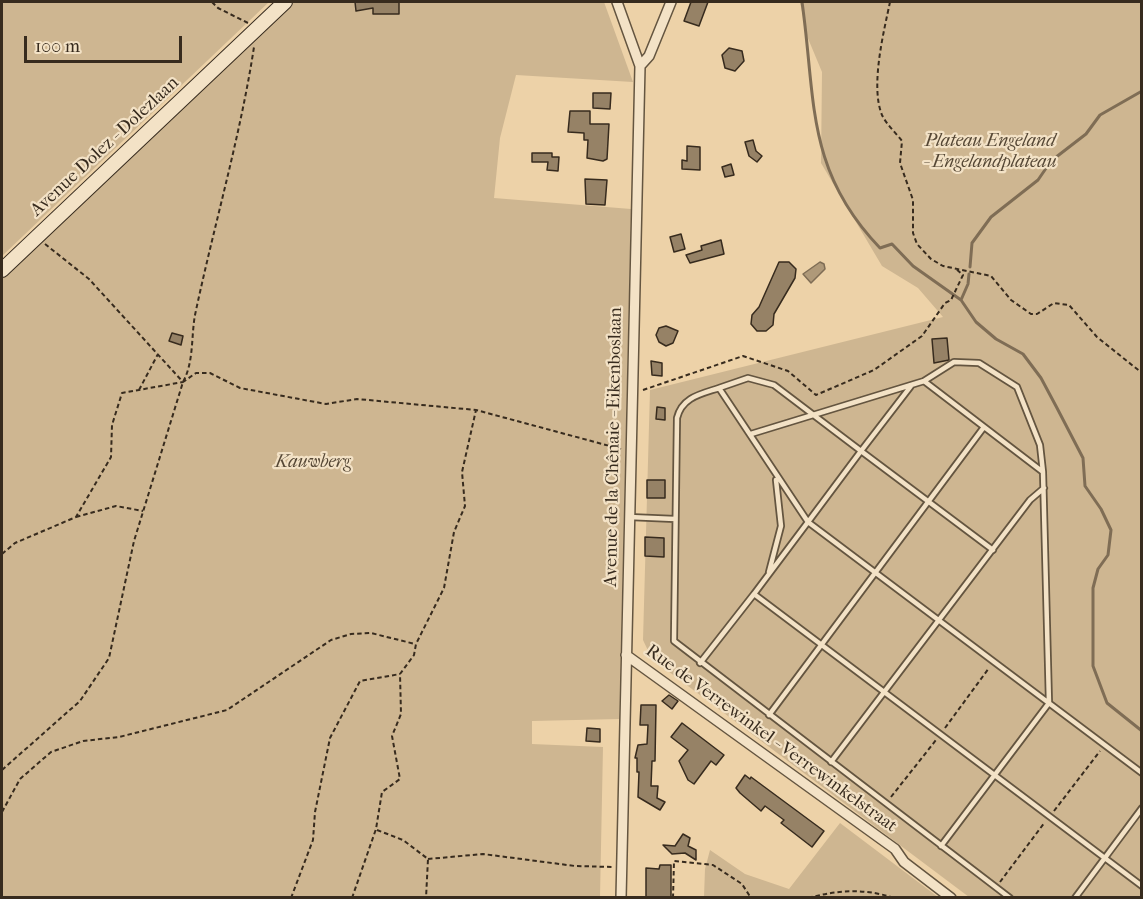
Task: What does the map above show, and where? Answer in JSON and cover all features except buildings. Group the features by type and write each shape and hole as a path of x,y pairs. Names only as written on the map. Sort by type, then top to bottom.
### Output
{"street":[{"name":"Avenue Dolez - Dolezlaan","path":"2,270 285,2"},
{"name":"Avenue de la Chênaie - Eikenboslaan","path":"617,2 639,66 621,897"},
{"path":"639,66 649,57 671,2"},
{"name":"Rue de Verrewinkel - Verrewinkelstraat","path":"626,655 895,849 904,862 951,897"}],"lane":[{"path":"751,434 924,381 954,362 980,363 1017,387 1040,445 1043,472 1049,703 941,846"},
{"path":"993,550 814,414 774,385 761,379 748,378 689,399 679,411 672,636 678,646 1010,897"},
{"path":"924,381 1043,472"},
{"path":"700,663 912,385"},
{"path":"719,388 751,434 776,478 808,522 938,622 1142,773"},
{"path":"769,715 984,427"},
{"path":"767,576 781,526 776,478"},
{"path":"831,762 1030,500 1044,488"},
{"path":"628,517 675,519"},
{"path":"754,594 1142,886"},
{"path":"1075,897 1142,808"}],"path":[{"path":"2,770 80,701 108,658 143,511 188,372 195,318 244,114 255,40 253,31 212,2"},
{"path":"890,2 879,53 881,109 882,116 902,141 900,163 913,200 913,233 917,244 931,259 944,266 991,276 1011,300 1031,314 1037,314 1054,303 1061,302 1069,305 1097,337 1142,373"},
{"path":"36,237 89,279 183,382"},
{"path":"632,394 743,356 788,371 816,394 874,370 922,336 945,303 951,300 957,292 963,275 954,267"},
{"path":"139,390 158,354"},
{"path":"76,517 111,457 112,425 122,393 183,382 196,373 210,373 240,388 327,404 357,399 476,410 630,451"},
{"path":"352,897 376,829 382,792 399,779 392,736 401,714 400,674 414,655 416,644 444,588 454,532 465,506 462,472 476,410"},
{"path":"2,554 15,543 76,517 116,506 143,511"},
{"path":"2,812 20,779 51,752 83,741 119,737 227,710 331,640 351,634 371,633 416,644"},
{"path":"291,897 313,840 315,812 330,738 360,681 400,674"},
{"path":"376,829 402,840 428,859 483,854 575,866 622,868"},
{"path":"426,897 428,859"},
{"path":"674,897 674,861 713,865 742,884 751,897"},
{"path":"808,897 854,890 873,891 894,897"}],"green space":[{"path":"2,2 269,2 2,256"},
{"name":"Kauwberg","path":"293,2 604,2 633,82 516,75 500,138 494,198 631,209 619,719 532,721 532,744 603,747 600,897 2,898 2,276"},
{"name":"Plateau Engeland - Engelandplateau","path":"800,2 1141,2 1141,897 969,897 652,659 643,640 650,390 943,317 918,288 882,266 821,163 822,72 807,36"},
{"path":"840,823 938,897 704,897 705,869 710,850 745,874 789,889"}],"shaded area":[{"path":"820,262 824,264 825,269 811,283 803,274"}],"waterway":[{"path":"802,2 818,132 826,161 838,190 856,219 880,248 892,244 913,266 961,300 976,322 996,339 1023,354 1041,378 1083,458 1085,486 1101,509 1111,530 1108,555 1098,569 1093,588 1093,666 1107,703 1142,731"},
{"path":"970,267 972,243 991,217 1038,180 1051,161 1086,134 1100,115 1142,91"},
{"path":"961,300 968,284 969,274"}]}
